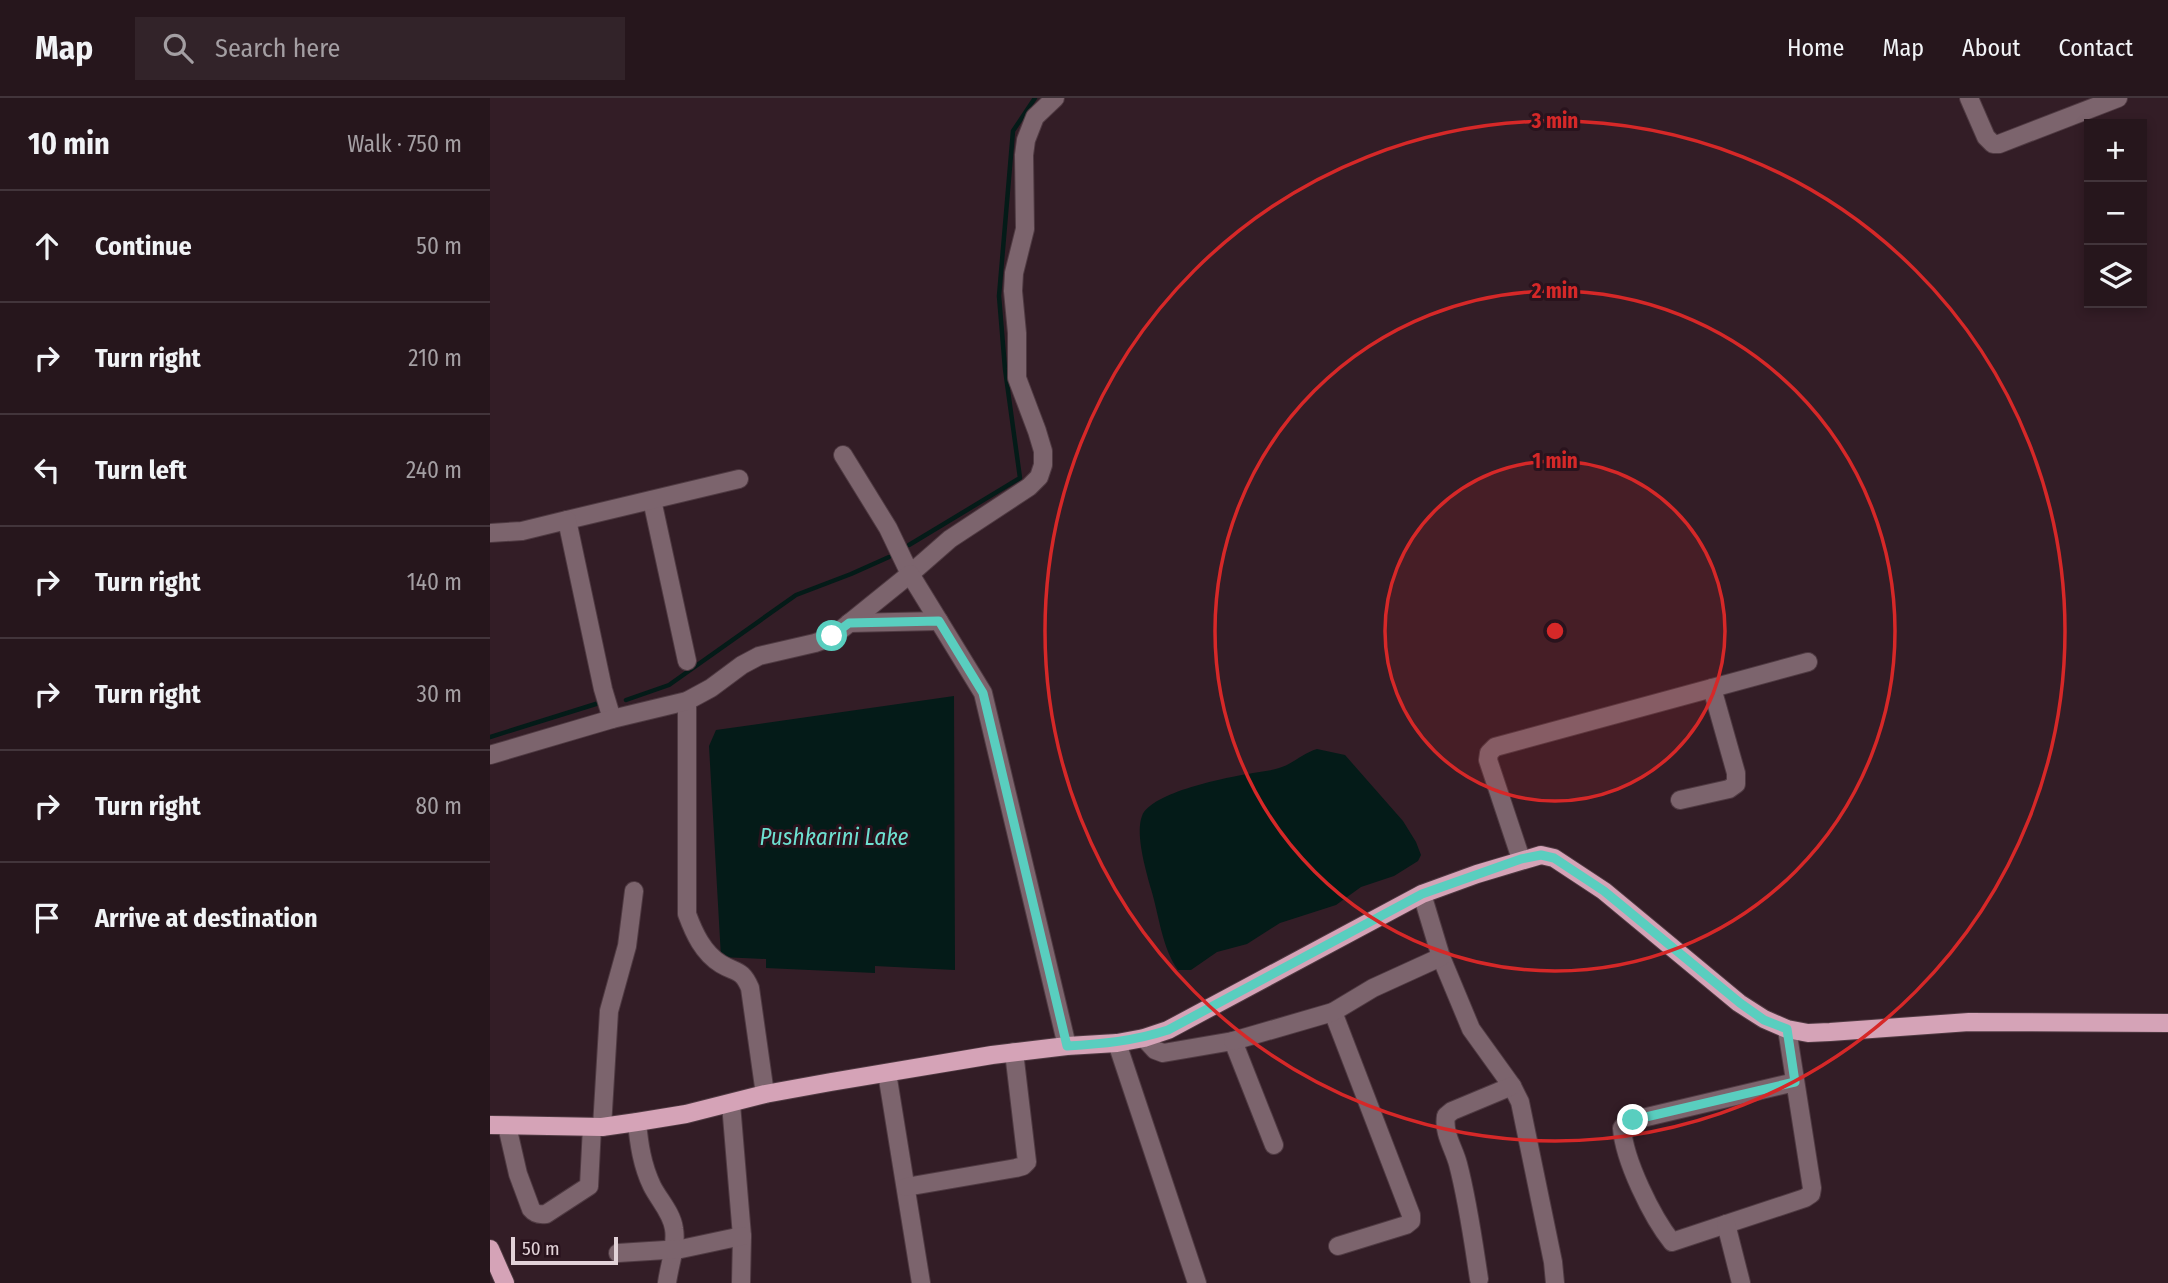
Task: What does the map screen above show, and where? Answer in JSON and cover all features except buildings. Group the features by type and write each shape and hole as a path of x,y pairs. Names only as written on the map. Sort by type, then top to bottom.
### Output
{"main road":[{"path":"498,1125 597,1127 637,1122 732,1104 765,1094 887,1073 1014,1052 1144,1038 1168,1030 1422,894 1521,859 1541,855 1554,858 1604,891 1740,1003 1764,1020 1787,1029 1808,1033 1969,1022 2168,1023"},
{"path":"490,1249 505,1283"}],"street":[{"path":"490,755 612,719 687,701 759,656 832,636 950,539 1029,487 1039,477 1043,465 1043,451 1017,378 1013,291 1014,273 1025,229 1026,140 1035,117 1055,98"},
{"path":"1969,98 1986,137 1993,144 2118,98"},
{"path":"843,455 888,528 910,574 983,693 1067,1046"},
{"path":"490,533 522,531 739,479"},
{"path":"652,500 687,661"},
{"path":"567,520 603,689 612,719"},
{"path":"849,623 939,621"},
{"path":"1521,859 1488,760 1489,752 1495,747 1808,662"},
{"path":"1680,800 1729,789 1735,783 1736,773 1712,688"},
{"path":"687,701 687,914 708,954 746,978 750,988 765,1094"},
{"path":"498,1125 531,1209 535,1213 546,1214 589,1186 609,1011 627,946 634,891"},
{"path":"1422,894 1440,957 1471,1029 1513,1086 1520,1102 1555,1283"},
{"path":"1144,1038 1155,1050 1163,1053 1233,1041 1333,1012 1373,988 1440,957"},
{"path":"1333,1012 1411,1215 1411,1221 1406,1225 1338,1246"},
{"path":"1787,1029 1812,1188 1811,1194 1672,1241 1663,1230 1631,1166 1622,1128 1633,1120 1795,1082"},
{"path":"1233,1041 1274,1145"},
{"path":"1117,1043 1197,1283"},
{"path":"906,1187 1016,1168 1027,1162 1014,1052"},
{"path":"887,1073 921,1283"},
{"path":"1479,1279 1466,1200 1457,1161 1446,1133 1446,1116 1452,1111 1513,1086"},
{"path":"732,1104 742,1236 741,1283"},
{"path":"637,1122 640,1151 646,1171 652,1187 671,1216 674,1229 667,1283"},
{"path":"1726,1224 1741,1283"},
{"path":"618,1253 672,1250 742,1236"}],"water":[{"name":"Pushkarini Lake","path":"954,696 955,970 875,966 875,973 766,968 766,959 721,957 709,746 716,730"},
{"path":"1317,749 1345,755 1403,821 1421,855 1418,861 1394,876 1361,887 1336,905 1280,923 1247,944 1217,952 1191,970 1178,970 1165,942 1144,863 1140,842 1142,816 1148,807 1174,793 1209,782 1276,769"}],"waterway":[{"path":"909,545 1020,478 1005,369 999,296 1013,131 1035,98"},
{"path":"626,700 669,685 796,595 889,557"},
{"path":"490,737 599,703"}],"route":[{"path":"832,636 849,623 939,621 983,693 1067,1046 1117,1043 1168,1030 1422,894 1521,859 1541,855 1554,858 1604,891 1740,1003 1764,1020 1787,1029 1795,1082 1633,1120"}]}
